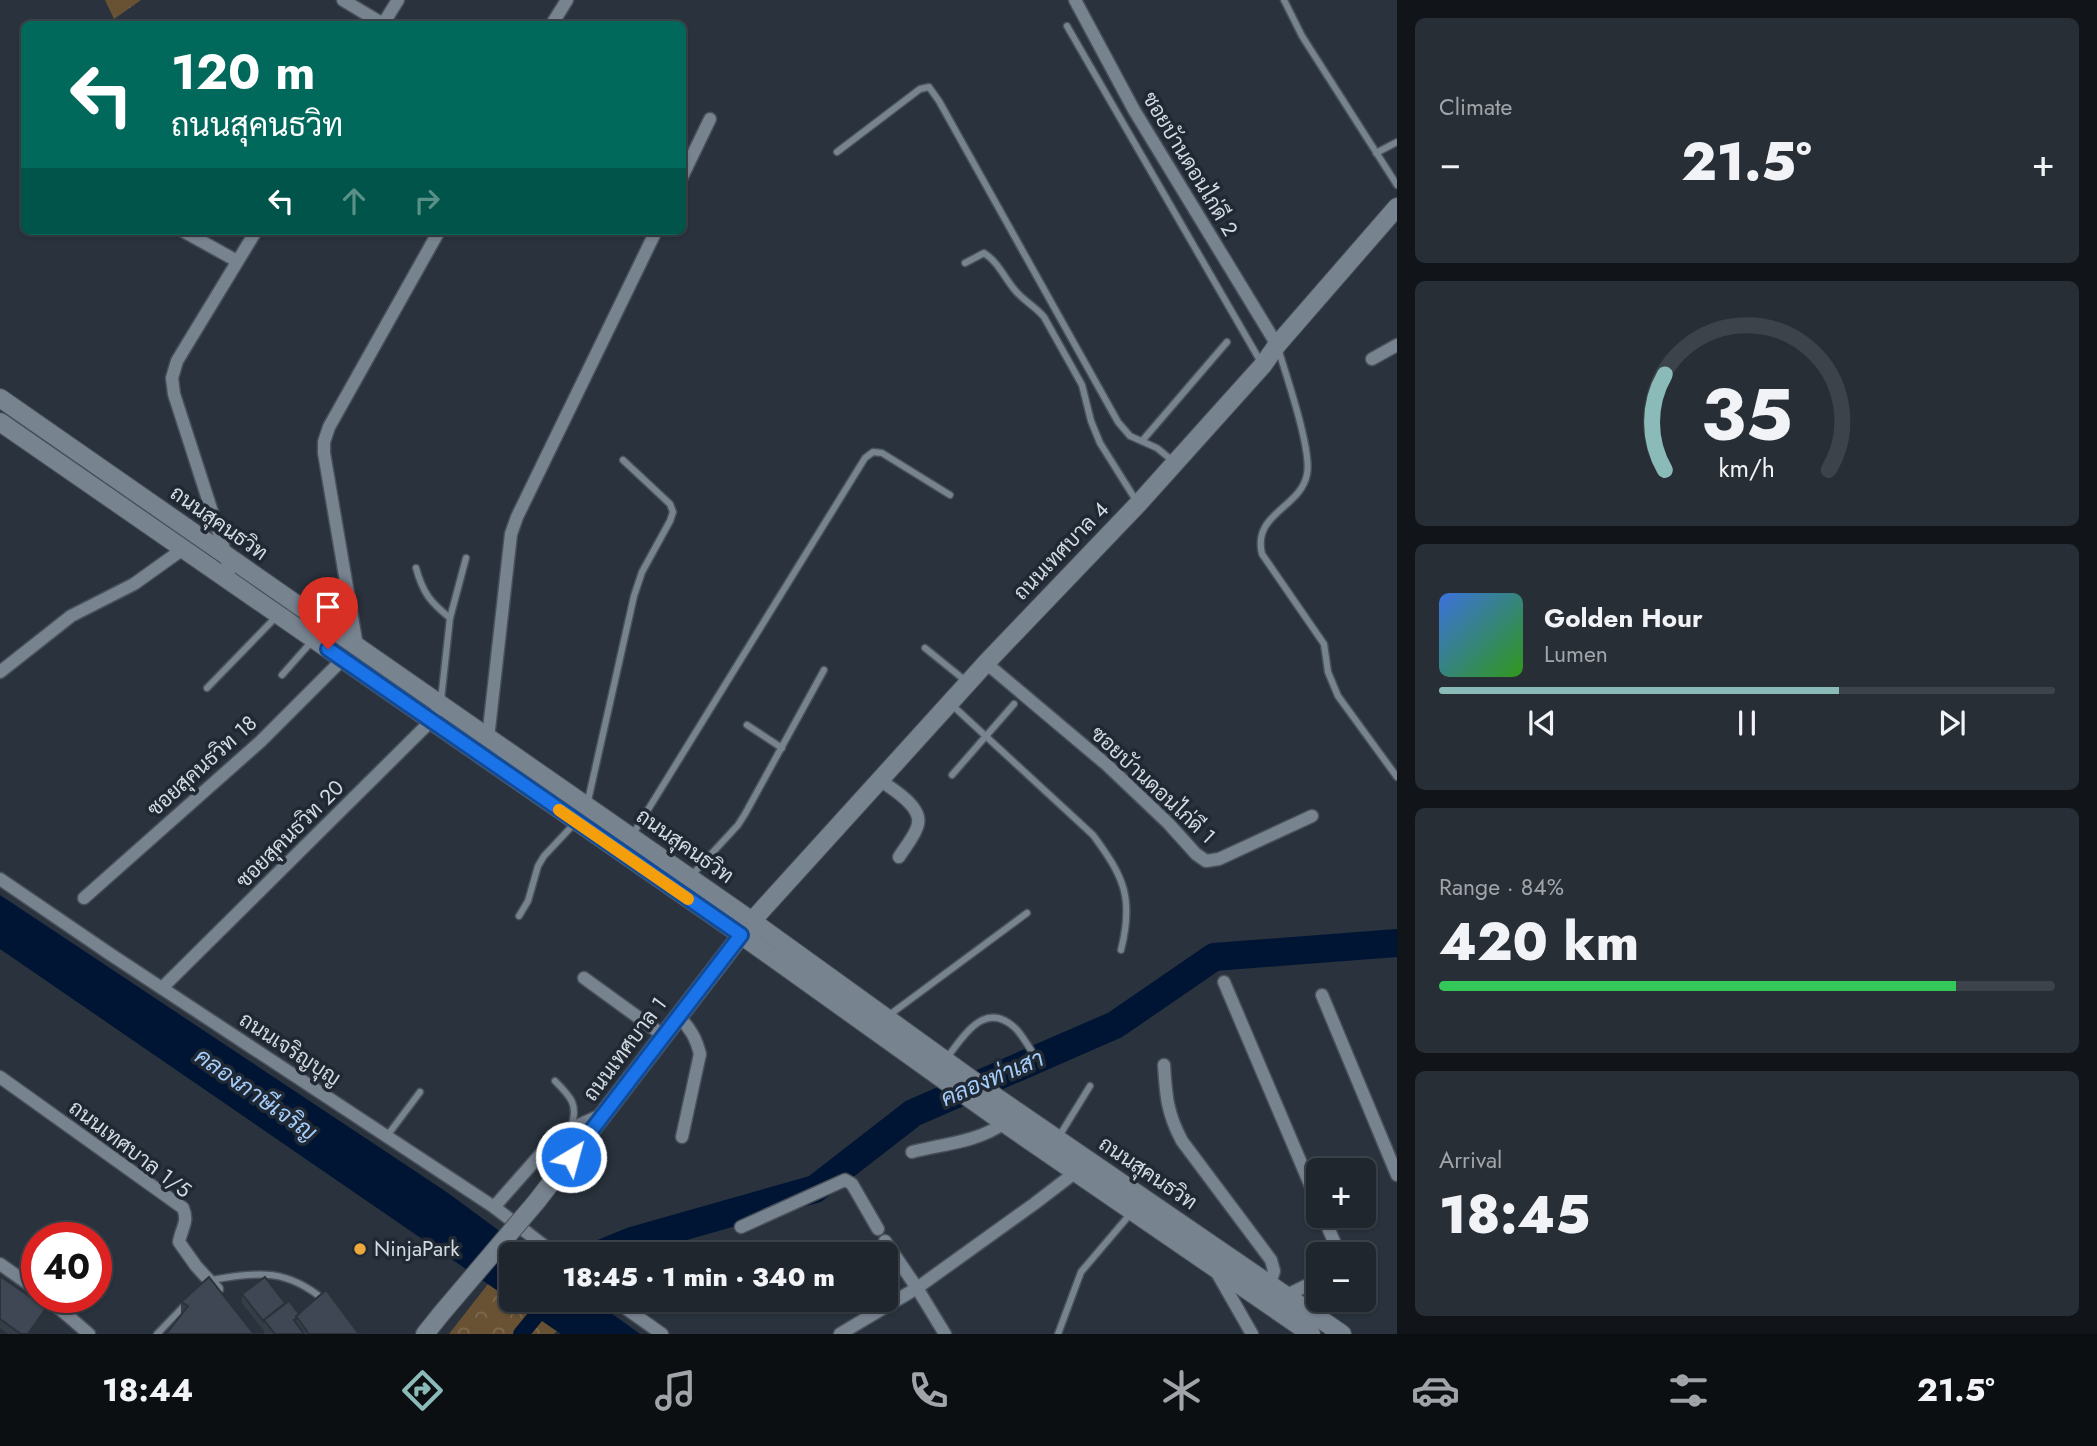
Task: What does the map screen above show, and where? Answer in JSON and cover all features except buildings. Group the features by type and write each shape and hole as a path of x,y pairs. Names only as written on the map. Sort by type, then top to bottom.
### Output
{"main road":[{"name":"ถนนเทศบาล 4","path":"752,921 986,663 1139,503 1263,365 1277,345 1397,207"},
{"name":"ถนนสุคนธวิท","path":"0,398 752,921 992,1104 1058,1139 1079,1164"},
{"name":"ถนนสุคนธวิท","path":"0,422 741,935 877,1018"},
{"name":"ถนนเทศบาล 1","path":"425,1334 537,1201 752,921"},
{"name":"ถนนสุคนธวิท","path":"992,1104 1004,1123 1079,1164 1223,1265 1258,1297 1311,1334"},
{"name":"ถนนสุคนธวิท","path":"1223,1265 1270,1283 1342,1334"}],"street":[{"path":"343,0 378,21"},
{"path":"385,21 398,0"},
{"path":"554,21 567,0"},
{"name":"ซอยบัานดอนไก่ดี 2","path":"1075,0 1134,110 1277,345"},
{"path":"686,169 710,119"},
{"path":"190,235 237,261"},
{"path":"230,581 226,555 174,394 172,378 177,361 253,235"},
{"path":"357,646 324,442 437,235"},
{"path":"488,738 510,534 654,235"},
{"path":"1372,359 1397,345"},
{"path":"0,672 71,616 134,584 183,549"},
{"name":"ซอยสุคนธวิท 18","path":"84,898 261,741 343,659"},
{"name":"ซอยบัานดอนไก่ดี 1","path":"986,663 1107,765 1206,861 1219,859 1312,816"},
{"name":"ซอยสุคนธวิท 20","path":"162,988 431,721 441,705"},
{"path":"880,780 903,796 915,810 919,820 899,857"},
{"name":"ถนนเจริญบุญ","path":"0,878 494,1207 539,1242"},
{"path":"584,978 664,1036"},
{"path":"1224,982 1306,1175"},
{"path":"1322,995 1397,1175"},
{"path":"679,1017 690,1029 701,1054 682,1137"},
{"path":"1164,1065 1168,1108 1182,1142 1271,1261 1274,1271 1270,1283 1258,1297"},
{"name":"ถนนเทศบาล 1/5","path":"0,1077 183,1208 185,1226 179,1242 205,1285 224,1296"},
{"path":"494,1207 544,1148 570,1129 605,1113"},
{"path":"912,1152 975,1138 1004,1123"},
{"path":"840,1334 917,1287 1034,1205 1063,1182 1079,1164"},
{"path":"741,1227 845,1180 852,1184 945,1334"},
{"path":"0,1264 21,1279"},
{"path":"1223,1265 1252,1334"},
{"path":"1287,1295 1306,1286"},
{"path":"631,1312 662,1334"},
{"path":"65,1313 89,1334"}],"lane":[{"path":"1284,0 1302,36 1397,185"},
{"path":"1067,26 1263,365"},
{"path":"837,152 920,89 929,87 1118,422 1130,436 1157,448 1175,462"},
{"path":"1376,153 1397,142"},
{"path":"965,263 984,253 992,259 1016,293 1044,317 1082,385 1100,443 1139,503"},
{"path":"1142,441 1227,342"},
{"path":"1277,345 1308,462 1302,487 1262,529 1259,541 1262,554 1324,644 1328,672 1338,696 1397,777"},
{"path":"632,837 865,458 873,452 882,453 950,495"},
{"path":"519,916 528,901 538,866 544,856 587,806 634,596 642,572 673,512 670,504 623,460"},
{"path":"441,705 450,618 466,558"},
{"path":"416,568 428,599 450,618"},
{"path":"207,688 278,615"},
{"path":"282,676 314,639"},
{"path":"925,648 968,683"},
{"path":"678,892 738,825 824,670"},
{"path":"950,703 1093,835 1112,860 1122,882 1128,908 1127,927 1121,950"},
{"path":"952,775 1014,704"},
{"path":"747,725 782,748"},
{"path":"877,1018 1027,913"},
{"path":"950,1071 973,1025 985,1017 1002,1019 1015,1028 1031,1050"},
{"path":"555,1082 567,1093 574,1106 575,1115 570,1129"},
{"path":"1058,1139 1090,1086"},
{"path":"387,1136 420,1092"},
{"path":"1061,1332 1081,1272 1138,1205"},
{"path":"205,1285 260,1273 285,1277 310,1289 332,1307"},
{"path":"157,1334 192,1298"}],"green space":[{"path":"105,0 141,0 114,19"},
{"path":"488,1284 499,1291 499,1312 529,1312 557,1331 554,1334 449,1334"}],"water":[{"name":"คลองภาษีเจริญ","path":"0,895 448,1193 514,1242 499,1242 499,1292 0,949"},
{"path":"529,1312 610,1312 640,1334 561,1334"}],"waterway":[{"name":"คลองท่าเสา","path":"630,1242 815,1189 913,1113 1115,1025 1214,957 1397,943"},
{"name":"คลองท่าเสา","path":"521,1334 539,1312"}],"slow traffic":[{"path":"559,810 688,899"}],"place":[{"name":"NinjaPark","path":"360,1249"}],"route":[{"path":"328,649 741,935 571,1157"}]}
